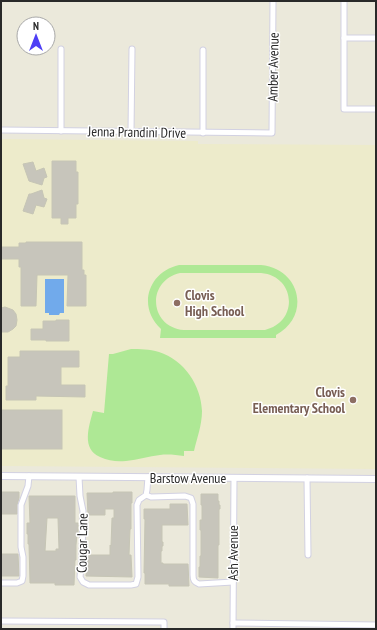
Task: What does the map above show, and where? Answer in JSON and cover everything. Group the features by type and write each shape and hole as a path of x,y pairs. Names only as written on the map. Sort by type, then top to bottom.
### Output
{"street":[{"name":"Amber Avenue","path":"272,133 274,1"},
{"path":"344,1 344,109 376,109"},
{"path":"344,38 376,38"},
{"path":"61,49 61,131"},
{"path":"131,132 132,49"},
{"path":"203,50 203,132"},
{"name":"Jenna Prandini Drive","path":"1,130 272,133"},
{"name":"Barstow Avenue","path":"1,476 376,479"},
{"path":"1,583 17,583 22,581 23,557 21,547 21,505 28,486 29,476"},
{"name":"Cougar Lane","path":"79,477 83,512 80,577 83,582 88,585 136,584 138,577 137,505 139,500 146,495 148,477"},
{"name":"Ash Avenue","path":"233,626 234,478"},
{"path":"307,478 308,555"},
{"path":"146,495 151,497 185,496 191,498 193,504 193,579 199,584 233,582"},
{"path":"1,621 164,622 164,629"},
{"path":"233,626 376,625"}],"shaded area":[{"name":"Clovis High School","path":"1,139 198,141 198,144 376,145 376,469 1,466"}],"green space":[{"path":"179,265 261,265 275,268 285,275 293,284 297,294 297,306 294,317 287,327 276,335 276,338 160,338 161,329 149,311 149,291 153,283 168,269","holes":["180,273 261,273 273,276 281,282 287,290 289,300 288,309 284,318 276,325 265,330 184,330 172,327 164,321 158,313 156,303 157,294 161,285 169,278"]},
{"path":"131,349 152,350 168,356 183,367 195,383 201,401 202,416 194,451 184,451 184,456 163,455 119,461 100,457 90,449 88,443 88,430 93,411 104,413 109,354"}],"water":[{"path":"45,279 64,279 64,313 60,313 59,315 49,315 49,313 45,313"}],"building":[{"path":"52,161 76,161 76,172 78,172 78,204 76,204 76,218 68,218 68,224 61,224 61,218 52,218"},
{"path":"33,162 36,171 44,168 47,177 44,178 42,185 29,181 23,164"},
{"path":"42,190 44,198 47,199 44,207 36,205 33,214 23,211 29,194"},
{"path":"82,242 82,270 84,270 84,275 86,275 86,306 67,306 68,275 37,275 36,306 21,306 21,267 19,267 19,259 1,259 1,247 19,247 19,243"},
{"path":"5,307 13,310 16,314 17,320 16,326 13,329 8,332 1,332 1,308"},
{"path":"69,320 69,341 31,340 31,329 43,329 43,321"},
{"path":"20,351 79,351 79,367 61,367 61,385 85,385 85,397 36,396 36,400 6,400 6,386 8,386 8,357 20,357"},
{"path":"1,410 62,410 62,449 1,449"},
{"path":"1,492 19,492 17,514 1,514"},
{"path":"132,492 129,555 131,555 132,577 86,576 88,555 110,555 112,518 114,518 114,509 105,509 105,515 88,515 87,493"},
{"path":"201,494 218,494 220,509 218,578 199,577 201,556 200,520 202,520"},
{"path":"29,496 75,496 75,523 78,523 78,534 74,585 30,583 27,523 30,523","holes":["47,518 58,518 59,549 56,549 56,551 45,551"]},
{"path":"170,504 187,504 188,525 162,525 163,546 161,551 161,563 188,564 189,586 145,584 144,509 170,509"},
{"path":"1,554 18,554 19,576 1,576"}],"place":[{"name":"Clovis High School","path":"177,303"},
{"name":"Clovis Elementary School","path":"353,400"}]}
